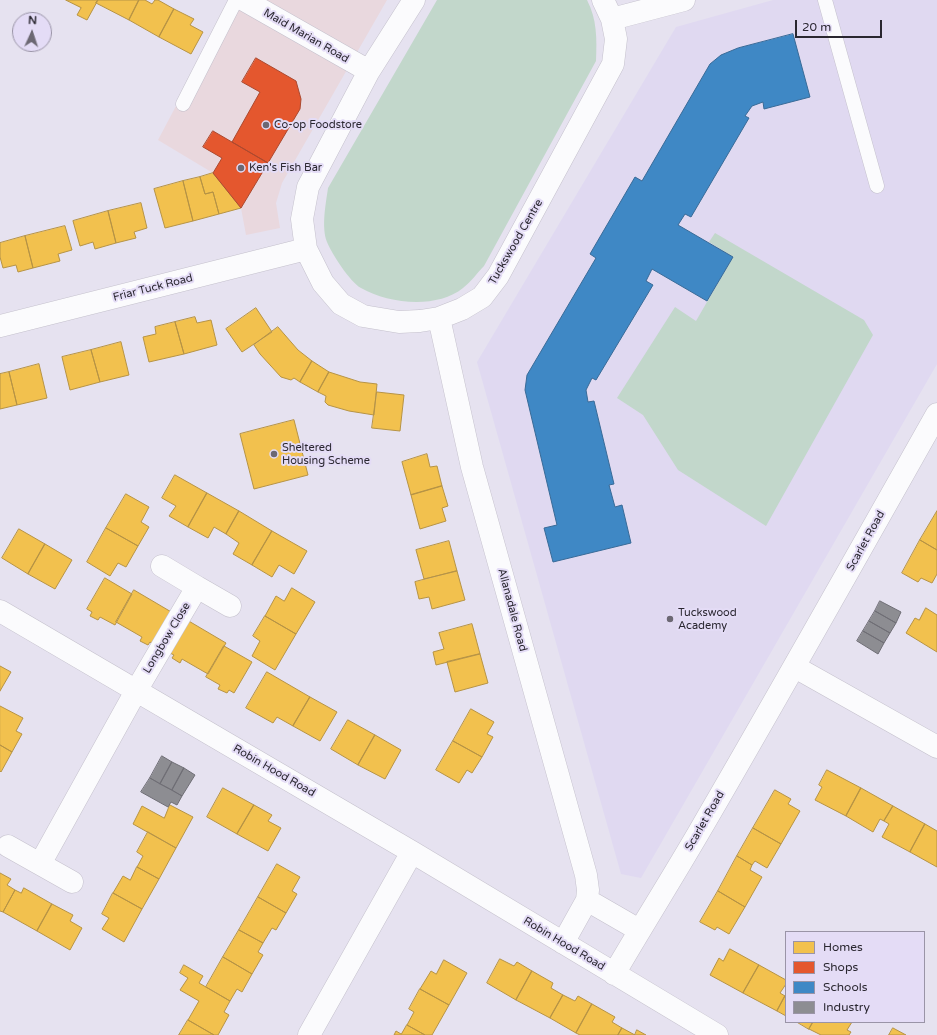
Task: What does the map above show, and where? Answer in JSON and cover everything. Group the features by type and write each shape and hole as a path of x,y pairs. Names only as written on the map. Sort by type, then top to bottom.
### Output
{"street":[{"name":"Maid Marian Road","path":"244,0 369,72"},
{"name":"Tuckswood Centre","path":"414,0 369,72 308,187 302,219 306,249 323,283 341,304 363,316 399,322 439,318 462,309 482,297 498,276 613,64 616,40 612,20 603,0"},
{"path":"612,20 684,0"},
{"name":"Friar Tuck Road","path":"0,326 306,249"},
{"name":"Allanadale Road","path":"439,318 472,467 586,876 588,890 587,900"},
{"name":"Scarlet Road","path":"614,974 639,930 698,834 795,667 937,414"},
{"path":"162,566 230,606"},
{"name":"Longbow Close","path":"136,691 198,587"},
{"name":"Robin Hood Road","path":"0,611 412,852 717,1035"},
{"path":"795,667 937,747"},
{"path":"40,864 136,691"},
{"path":"8,846 72,882"},
{"path":"309,1035 412,852"},
{"path":"563,943 587,900 639,930"}],"lane":[{"path":"183,104 236,0"},
{"path":"825,0 878,186"}],"shaded area":[{"path":"232,0 387,0 282,183 276,203 280,228 246,235 241,208 213,173 158,140"},
{"name":"Tuckswood Academy","path":"773,0 937,0 937,364 641,878 621,874 477,362 676,27"}],"green space":[{"path":"437,0 587,0 595,22 596,61 484,266 466,286 452,295 427,301 399,301 385,298 361,288 347,274 337,260 325,236 325,208 328,188"},
{"path":"715,233 864,320 873,335 766,526 678,470 643,415 617,398 675,307 696,321 733,257 709,242"}],"building: Homes":[{"path":"66,0 98,0 87,20 77,15 81,8"},
{"path":"98,0 139,0 129,20 96,3"},
{"path":"139,0 145,0 152,4 155,0 158,0 174,9 159,37 129,20"},
{"path":"174,9 194,19 190,25 203,32 191,54 159,37"},
{"path":"213,173 241,208 219,214 213,192 205,194 200,177"},
{"path":"200,177 205,194 213,192 219,214 193,221 183,181"},
{"path":"183,181 193,221 165,228 154,189"},
{"path":"141,203 147,228 134,232 136,238 116,243 108,211"},
{"path":"108,211 116,243 95,249 93,242 80,246 73,221"},
{"path":"65,226 72,250 58,254 60,261 33,268 25,236"},
{"path":"25,236 33,268 18,272 16,265 3,268 0,257 0,243"},
{"path":"256,308 272,332 242,352 226,329"},
{"path":"195,317 197,323 211,320 217,345 184,354 175,322"},
{"path":"175,322 184,354 149,362 143,337 156,334 155,327"},
{"path":"278,327 298,350 312,361 300,382 294,378 291,380 281,377 260,354 254,345"},
{"path":"121,342 129,375 100,382 91,350"},
{"path":"91,350 100,382 70,390 62,357"},
{"path":"312,361 329,372 318,392 300,382"},
{"path":"39,364 47,398 17,405 9,372"},
{"path":"9,372 17,405 0,409 0,374"},
{"path":"329,372 360,382 377,384 374,415 349,411 328,405 325,402 326,396 318,392"},
{"path":"377,392 404,395 400,431 372,428"},
{"name":"Sheltered Housing Scheme","path":"294,420 308,475 254,489 240,434"},
{"path":"427,454 430,467 437,466 442,486 411,495 402,462"},
{"path":"175,475 207,493 188,527 169,516 176,506 162,498"},
{"path":"442,486 448,506 442,508 446,521 420,529 411,495"},
{"path":"207,493 239,511 226,534 214,527 208,538 188,527"},
{"path":"126,494 149,507 141,522 149,527 138,546 106,528"},
{"path":"239,511 272,531 252,565 233,554 239,543 226,534"},
{"path":"937,511 937,550 920,540"},
{"path":"106,528 138,546 126,567 118,563 110,576 87,562"},
{"path":"19,529 45,544 28,574 2,558"},
{"path":"272,531 307,551 294,574 279,565 272,577 252,565"},
{"path":"920,540 937,550 937,574 932,583 921,578 918,582 902,573"},
{"path":"449,541 457,571 424,579 416,550"},
{"path":"45,544 72,560 55,589 28,574"},
{"path":"457,571 465,600 432,609 429,597 419,599 415,582"},
{"path":"105,578 132,594 115,625 100,617 98,620 90,616 92,612 87,609"},
{"path":"292,588 315,602 296,634 265,616 276,596 284,601"},
{"path":"134,590 173,613 155,645 150,642 148,645 140,641 142,637 116,622"},
{"path":"926,608 937,615 937,652 906,633 915,618 919,620"},
{"path":"265,616 296,634 275,670 252,656 260,641 253,636"},
{"path":"187,620 226,643 208,674 182,659 180,663 172,658 174,655 168,652"},
{"path":"472,624 480,654 436,665 433,652 444,649 439,633"},
{"path":"224,646 252,662 234,693 229,690 227,693 218,689 220,685 206,677"},
{"path":"480,654 488,683 455,692 447,662"},
{"path":"0,666 11,672 0,691"},
{"path":"267,672 310,697 293,726 277,717 273,723 246,708"},
{"path":"310,697 337,712 320,741 293,726"},
{"path":"0,706 23,718 16,731 22,734 12,752 0,745"},
{"path":"471,709 494,722 487,734 493,737 482,757 453,741"},
{"path":"348,720 375,735 358,765 331,749"},
{"path":"375,735 401,750 385,779 358,765"},
{"path":"453,741 482,757 472,773 467,770 459,783 436,770"},
{"path":"0,745 12,752 1,772 0,771"},
{"path":"827,770 861,788 846,816 815,800 822,787 819,785"},
{"path":"223,788 254,805 237,834 207,817"},
{"path":"861,788 893,806 884,821 880,819 873,832 846,816"},
{"path":"775,790 791,799 788,804 800,811 781,844 753,828"},
{"path":"170,805 193,817 176,848 133,824 142,806 164,818"},
{"path":"254,805 272,815 268,821 281,828 268,851 237,834"},
{"path":"893,806 925,824 910,852 882,837 889,824 884,821"},
{"path":"925,824 937,831 937,867 910,852"},
{"path":"753,828 781,844 767,868 755,861 752,865 737,856"},
{"path":"148,832 176,848 159,879 137,867 143,856 137,852"},
{"path":"737,856 752,865 750,870 762,877 745,907 718,891"},
{"path":"277,864 300,877 292,891 297,894 286,913 258,897"},
{"path":"137,867 159,879 142,909 113,893 123,876 130,880"},
{"path":"0,873 11,879 7,885 15,890 3,912 0,911"},
{"path":"24,888 52,904 37,931 3,912 15,890 21,893"},
{"path":"718,891 745,907 729,934 717,927 715,930 700,922"},
{"path":"113,893 142,909 124,942 102,929 109,918 102,914"},
{"path":"258,897 286,913 276,930 272,928 263,943 239,930"},
{"path":"52,904 73,915 70,921 82,928 70,950 37,931"},
{"path":"239,930 263,943 258,952 263,955 252,974 223,957"},
{"path":"730,949 759,965 743,993 710,975 719,958 723,961"},
{"path":"223,957 252,974 242,992 237,989 230,1001 206,987"},
{"path":"500,959 514,966 517,962 532,971 516,1000 487,983"},
{"path":"444,960 467,973 449,1005 420,989 431,971 436,974"},
{"path":"184,965 203,976 199,983 230,1001 224,1012 229,1015 218,1035 214,1035 188,1020 199,1001 180,990 188,978 180,973"},
{"path":"759,965 785,979 785,986 780,993 785,996 777,1011 743,993"},
{"path":"532,971 553,983 551,988 563,995 550,1018 516,1000"},
{"path":"420,989 449,1005 432,1035 425,1035 407,1025 414,1012 409,1009"},
{"path":"563,995 575,1001 578,996 592,1004 576,1033 550,1018"},
{"path":"785,996 785,1015 777,1011"},
{"path":"592,1004 615,1017 612,1022 622,1028 618,1035 580,1035 576,1033"},
{"path":"188,1020 214,1035 179,1035"},
{"path":"799,1023 812,1023 809,1029"},
{"path":"812,1023 851,1023 847,1030 851,1032 849,1035 821,1035 809,1029"},
{"path":"407,1025 425,1035 394,1035 396,1031 401,1034"},
{"path":"622,1028 635,1035 618,1035"},
{"path":"893,1028 906,1035 889,1035"},
{"path":"637,1030 646,1035 635,1035"}],"building: Shops":[{"name":"Co-op Foodstore","path":"256,58 296,81 301,99 300,109 268,163 232,142 260,92 242,82"},
{"name":"Ken's Fish Bar","path":"213,131 268,163 241,208 213,173 222,158 203,147"}],"building: Schools":[{"path":"793,34 810,97 764,109 763,102 752,106 745,116 749,118 691,217 685,214 678,225 733,257 707,301 652,269 646,281 653,285 596,380 592,378 586,390 588,402 594,401 614,484 609,485 615,507 622,505 631,543 553,562 544,528 557,525 525,390 527,375 596,258 590,254 635,177 642,181 710,64 721,55 738,48"}],"building: Industry":[{"path":"880,601 901,612 896,623 875,611"},
{"path":"875,611 896,623 890,633 869,621"},
{"path":"869,621 890,633 884,643 863,631"},
{"path":"863,631 884,643 878,654 857,641"},
{"path":"162,756 172,762 160,784 150,778"},
{"path":"172,762 184,768 172,790 160,784"},
{"path":"184,768 195,775 182,796 172,790"},
{"path":"150,778 182,796 177,805 171,802 168,807 141,792"}],"place":[{"name":"Co-op Foodstore","path":"266,125"},
{"name":"Ken's Fish Bar","path":"241,168"},
{"name":"Sheltered Housing Scheme","path":"274,454"},
{"name":"Tuckswood Academy","path":"670,619"}]}
